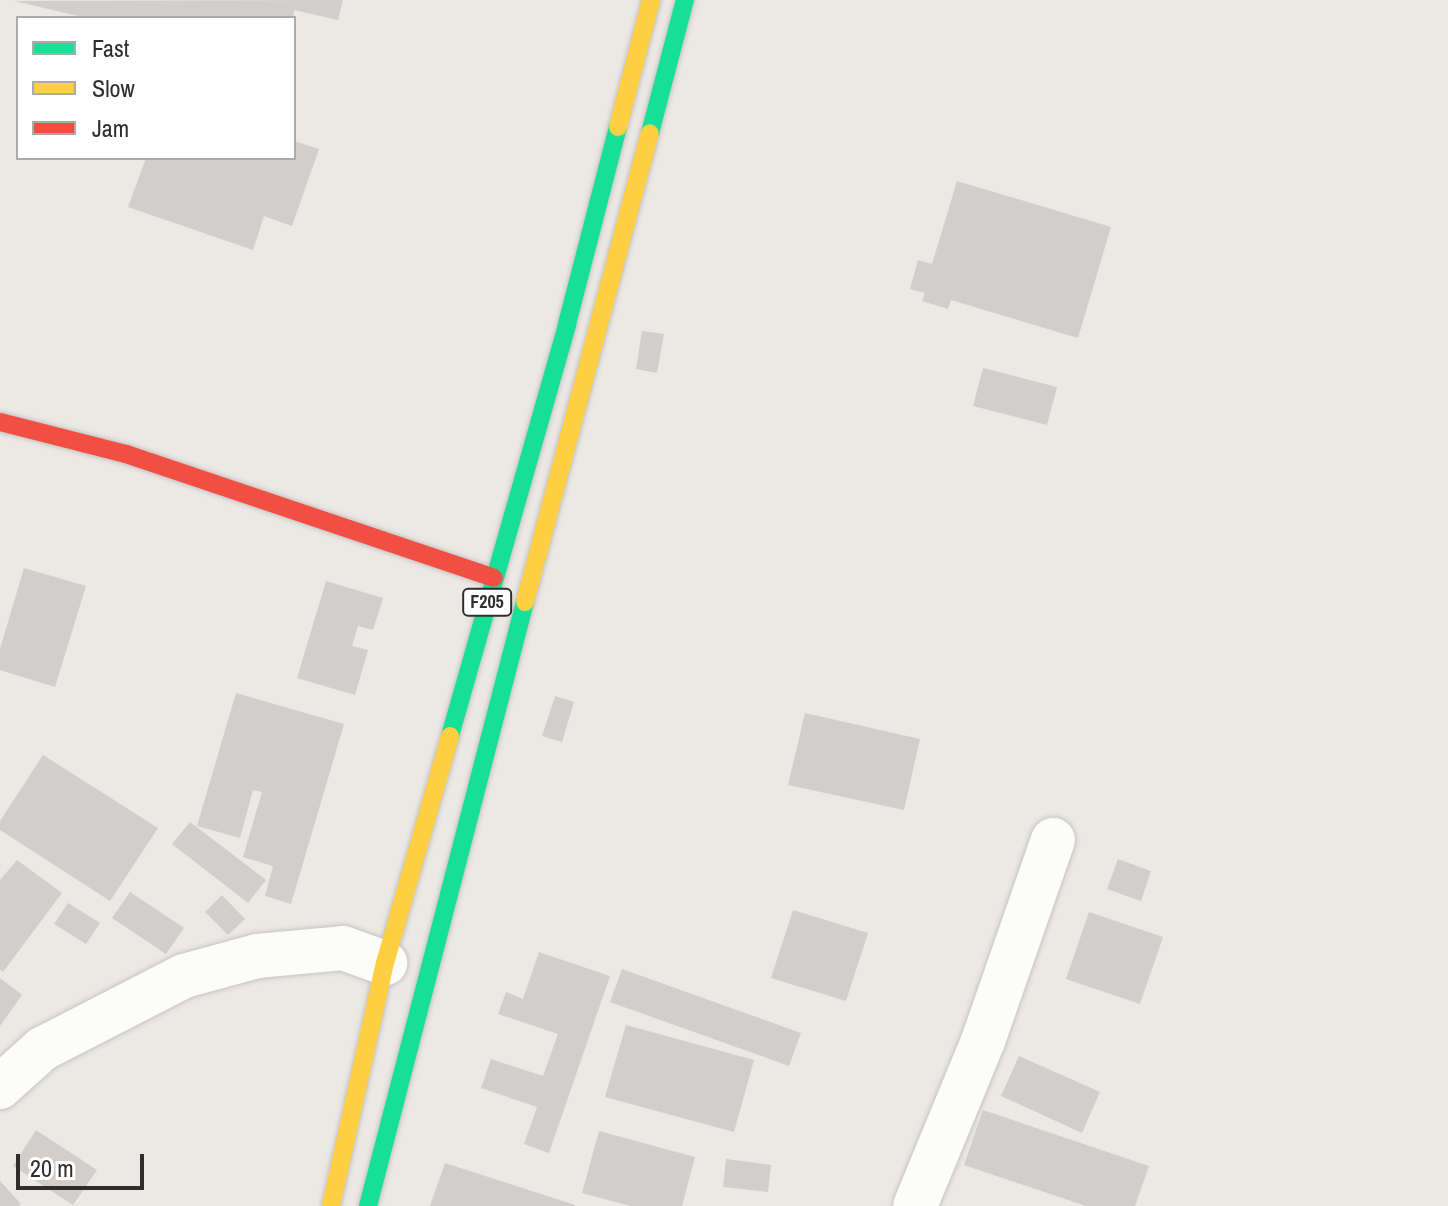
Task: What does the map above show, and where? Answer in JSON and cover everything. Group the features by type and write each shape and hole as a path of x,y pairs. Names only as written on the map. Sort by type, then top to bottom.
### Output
{"main road":[{"name":"F205","path":"331,1206 385,963 567,324 651,0"},
{"name":"F205","path":"368,1206 441,917 685,0"},
{"path":"0,422 126,454 494,578"}],"street":[{"path":"915,1206 983,1041 1053,840"},
{"path":"0,1087 42,1049 184,976 257,956 343,948 385,963"}],"building":[{"path":"343,0 338,20 294,10 293,16 78,16 14,1"},
{"path":"296,142 319,149 292,226 264,216 253,250 128,207 145,160 296,160"},
{"path":"957,181 1111,227 1078,338 951,300 948,309 922,301 925,293 910,289 918,260 932,264"},
{"path":"642,331 664,334 657,373 636,369"},
{"path":"983,368 1057,387 1047,425 973,406"},
{"path":"24,568 86,586 55,687 0,670 0,649"},
{"path":"326,581 383,598 373,630 358,626 352,646 368,650 355,695 297,678"},
{"path":"236,693 344,724 291,904 265,896 273,866 243,857 262,792 253,790 240,838 197,826"},
{"path":"555,696 574,702 562,742 542,736"},
{"path":"805,713 920,739 904,810 788,785"},
{"path":"43,755 158,828 110,901 0,830 0,821"},
{"path":"190,822 266,880 248,903 172,844"},
{"path":"1118,859 1151,871 1141,901 1107,889"},
{"path":"17,860 62,893 3,972 0,970 0,880"},
{"path":"130,892 184,928 166,954 112,918"},
{"path":"222,895 245,919 228,935 205,912"},
{"path":"68,903 100,923 86,944 54,924"},
{"path":"793,910 868,933 846,1001 771,978"},
{"path":"1089,912 1163,937 1140,1004 1066,979"},
{"path":"539,952 610,976 549,1153 524,1144 537,1107 481,1088 491,1059 543,1076 558,1034 498,1014 506,992 523,999"},
{"path":"622,969 801,1033 789,1066 610,1002"},
{"path":"0,978 22,995 0,1026"},
{"path":"626,1025 754,1060 734,1132 605,1097"},
{"path":"1019,1056 1100,1092 1082,1133 1001,1096"},
{"path":"983,1110 1149,1166 1135,1206 1086,1206 964,1165"},
{"path":"36,1130 97,1170 73,1205 13,1166"},
{"path":"599,1131 695,1157 682,1206 630,1206 582,1193"},
{"path":"726,1159 771,1165 768,1192 723,1187"},
{"path":"445,1163 575,1205 575,1206 430,1206"},
{"path":"0,1181 21,1204 19,1206 0,1206"}],"traffic: fast":[{"path":"650,133 685,0"},
{"path":"450,736 567,324 618,127"},
{"path":"368,1206 525,602"}],"traffic: slow":[{"path":"618,127 651,0"},
{"path":"525,602 650,133"},
{"path":"331,1206 385,963 450,736"}],"traffic: jam":[{"path":"0,422 126,454 494,578"}]}
